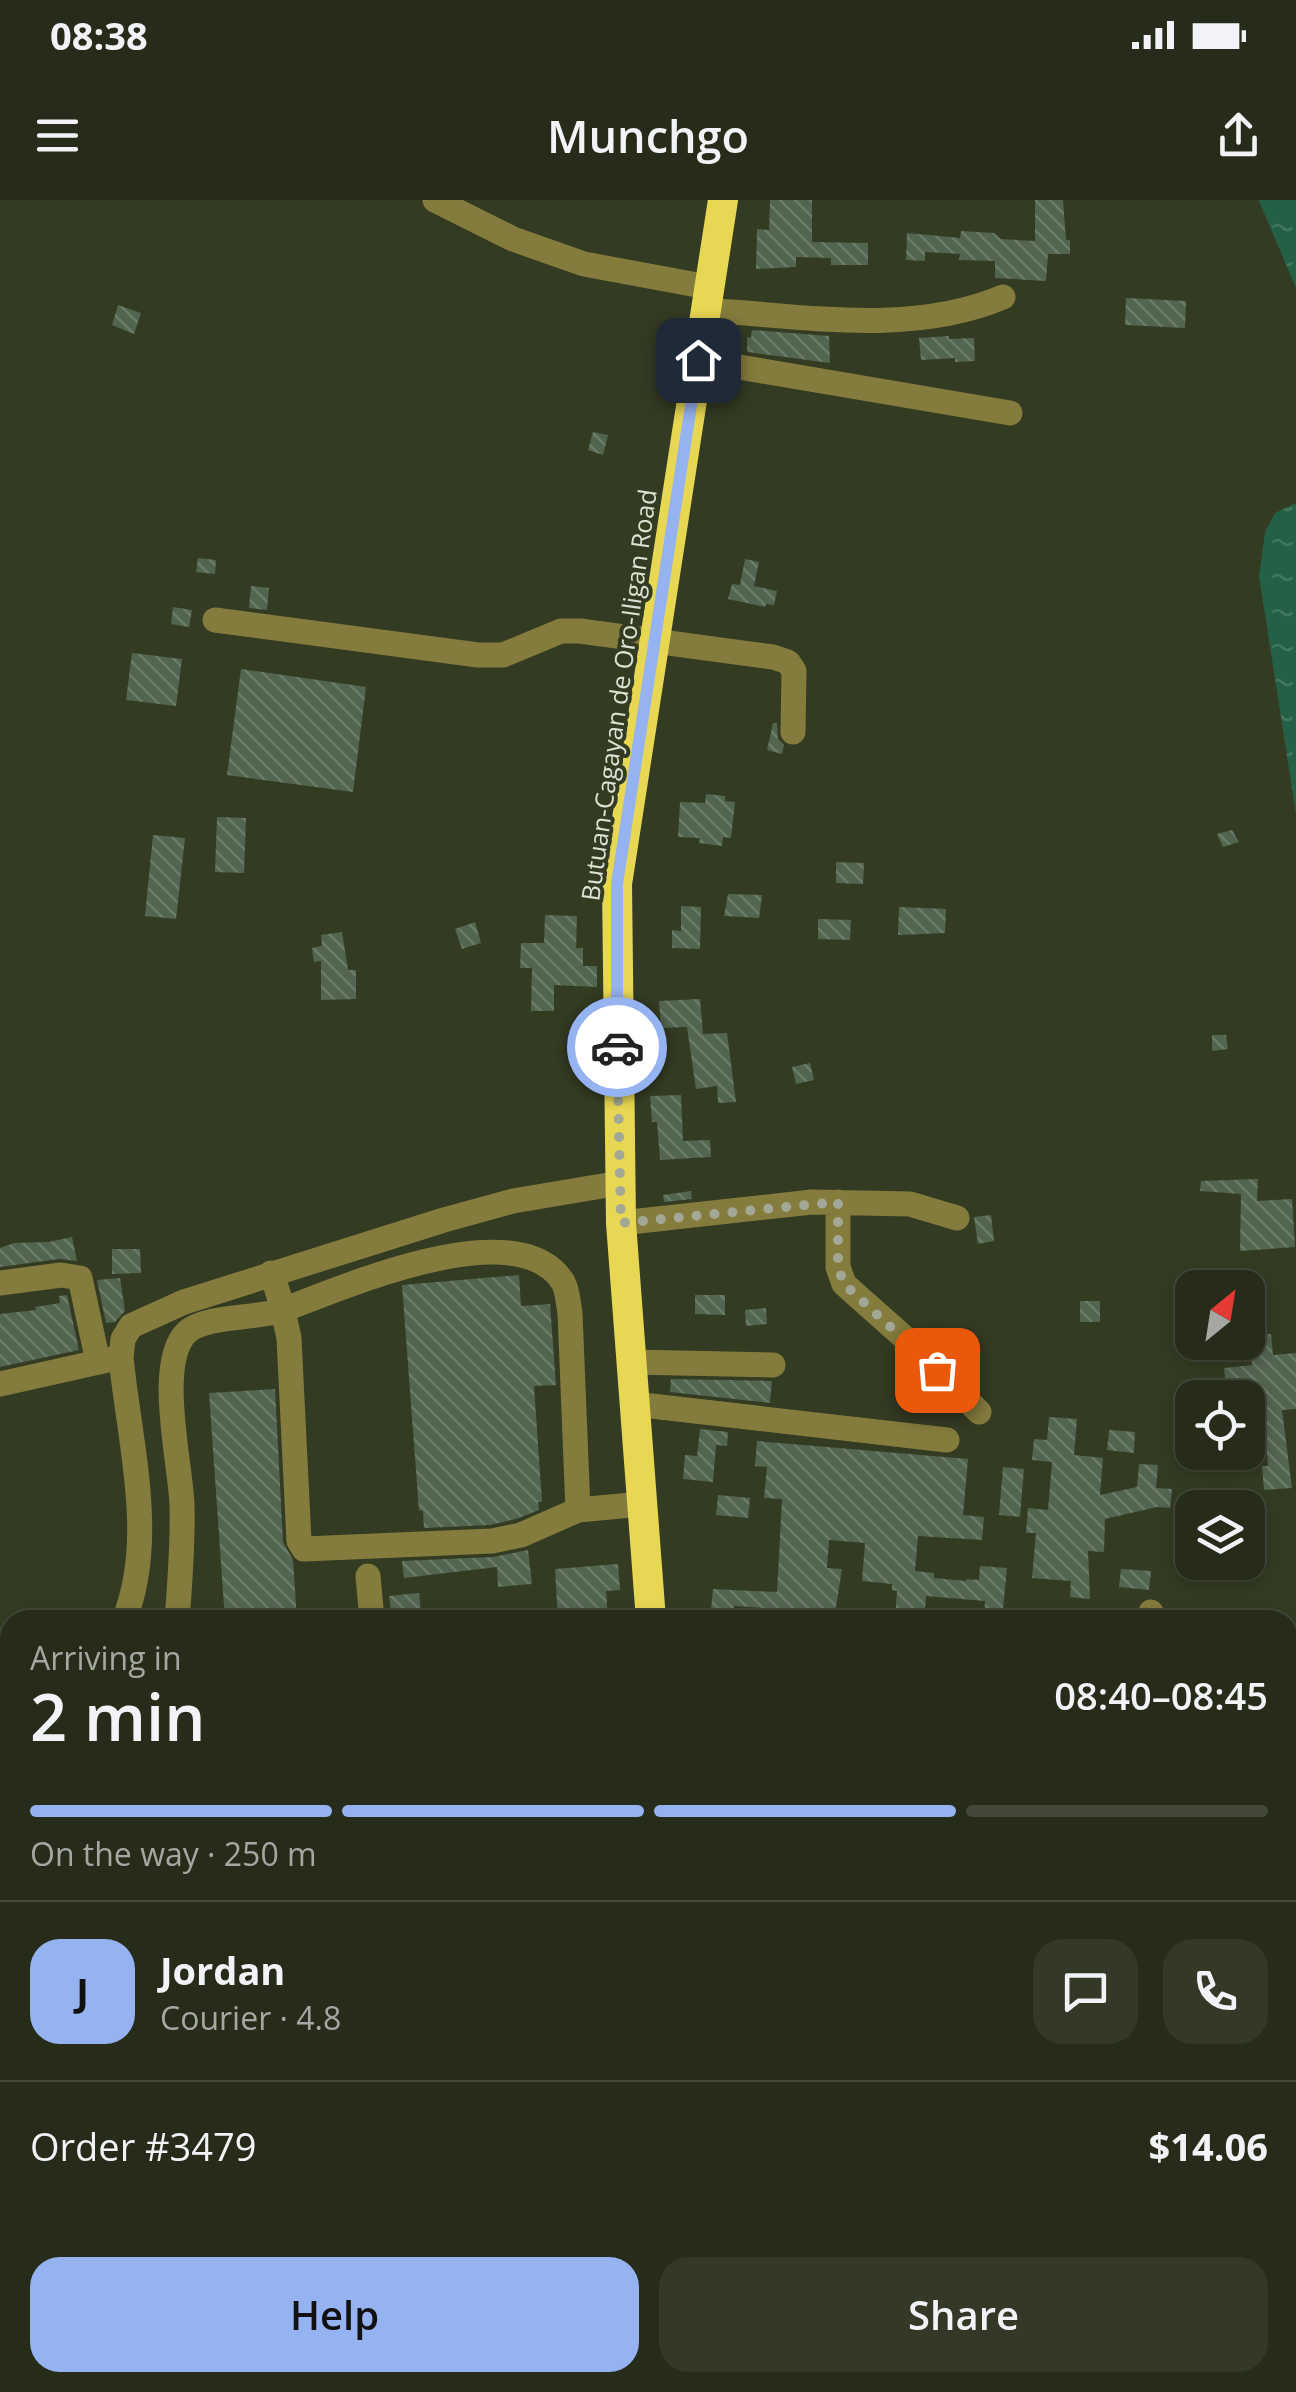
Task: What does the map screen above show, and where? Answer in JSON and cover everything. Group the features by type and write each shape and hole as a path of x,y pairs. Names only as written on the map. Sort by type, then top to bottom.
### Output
{"highway":[{"name":"Butuan-Cagayan de Oro-Iligan Road","path":"649,1610 621,1223 617,884 723,200"}],"street":[{"path":"435,200 513,238 584,264 707,299 894,320 943,317 1003,297"},
{"path":"698,360 1010,413"},
{"path":"216,620 478,656 520,650 561,631 774,657 788,662 794,671 793,732"},
{"path":"0,1384 110,1360 131,1326 143,1318 330,1253 513,1201 620,1183"},
{"path":"838,1202 838,1267 844,1284 916,1348 979,1412"},
{"path":"621,1223 838,1202 910,1204 957,1218"},
{"path":"177,1610 182,1505 172,1392 178,1343 195,1327 283,1310 404,1264 476,1252 539,1262 562,1281 570,1312 578,1510"},
{"path":"271,1273 289,1338 299,1541 304,1550 492,1541 521,1536 578,1510 642,1504"},
{"path":"0,1283 61,1275 80,1278 110,1360 140,1515 128,1610"},
{"path":"632,1362 773,1366"},
{"path":"634,1404 947,1440"},
{"path":"368,1576 371,1610"}],"water":[{"path":"1296,200 1296,288 1259,201"},
{"path":"1296,503 1296,814 1259,576 1265,532 1275,513"}],"building":[{"path":"770,200 812,200 812,242 868,243 868,265 831,265 831,258 796,257 796,267 756,269 757,229 769,230"},
{"path":"1035,200 1063,200 1066,240 1070,240 1070,254 1048,254 1046,281 995,278 995,261 959,260 960,254 925,252 925,261 906,260 907,233 960,238 961,231 994,233 1001,239 1035,241"},
{"path":"1126,298 1186,301 1185,328 1125,325"},
{"path":"118,305 141,313 134,334 112,325"},
{"path":"752,330 829,336 830,363 747,352 747,337 751,338"},
{"path":"919,338 974,338 975,361 921,360"},
{"path":"593,432 608,435 603,455 588,450"},
{"path":"198,558 216,560 215,574 196,572"},
{"path":"745,559 759,562 754,586 777,591 774,605 765,607 728,599 732,584 740,585"},
{"path":"251,586 269,588 267,610 249,608"},
{"path":"173,607 192,610 189,627 171,624"},
{"path":"132,653 182,659 176,706 126,700"},
{"path":"241,669 366,687 353,792 227,775"},
{"path":"773,723 777,723 778,739 784,745 782,754 767,750"},
{"path":"706,794 725,796 725,801 735,802 731,838 723,837 722,846 699,843 700,838 678,837 680,802 705,803"},
{"path":"217,817 246,818 244,873 215,872"},
{"path":"1232,830 1239,842 1223,847 1217,834"},
{"path":"153,835 185,838 176,919 145,916"},
{"path":"836,862 864,863 863,884 836,883"},
{"path":"728,894 762,895 759,918 724,916"},
{"path":"681,906 701,907 700,949 672,948 672,930 681,931"},
{"path":"899,907 946,909 945,933 898,935"},
{"path":"545,915 577,916 576,948 583,948 583,966 597,966 597,987 554,985 554,1011 531,1011 532,968 520,968 521,943 544,943"},
{"path":"818,919 851,920 850,940 818,939"},
{"path":"475,922 481,943 462,949 455,929"},
{"path":"342,932 348,970 356,970 356,999 321,1000 321,961 314,962 312,948 322,946 321,935"},
{"path":"700,999 703,1034 727,1033 736,1102 718,1103 717,1086 696,1089 687,1027 661,1028 659,1001"},
{"path":"1212,1035 1226,1035 1228,1049 1212,1051"},
{"path":"810,1063 814,1080 796,1084 792,1067"},
{"path":"681,1095 683,1141 710,1140 711,1157 660,1160 650,1096"},
{"path":"1258,1179 1257,1201 1292,1199 1295,1247 1240,1251 1241,1194 1200,1191 1201,1181"},
{"path":"691,1191 692,1199 664,1202 663,1195"},
{"path":"991,1215 994,1241 978,1244 974,1217"},
{"path":"72,1237 77,1261 59,1259 0,1267 0,1248"},
{"path":"112,1249 140,1249 141,1273 112,1274"},
{"path":"519,1275 521,1306 550,1304 556,1385 534,1386 542,1502 538,1502 539,1510 490,1525 424,1528 423,1511 419,1510 402,1285"},
{"path":"120,1278 125,1311 115,1322 106,1323 97,1280"},
{"path":"67,1295 79,1350 0,1367 0,1314 36,1310 35,1307 60,1303 59,1296"},
{"path":"695,1295 725,1295 725,1315 695,1314"},
{"path":"1080,1301 1100,1301 1100,1322 1080,1322"},
{"path":"766,1308 767,1324 746,1326 745,1310"},
{"path":"1265,1334 1271,1334 1273,1355 1296,1353 1296,1409 1282,1410 1292,1488 1264,1490 1262,1470 1268,1466 1265,1380 1225,1380 1224,1368 1265,1360"},
{"path":"671,1379 772,1381 770,1403 670,1392"},
{"path":"275,1389 283,1542 293,1560 296,1610 224,1610 209,1393"},
{"path":"1049,1417 1077,1419 1074,1455 1103,1458 1100,1495 1137,1487 1139,1464 1158,1465 1156,1488 1172,1489 1170,1508 1157,1507 1105,1519 1104,1552 1088,1551 1090,1599 1070,1597 1071,1581 1032,1578 1036,1533 1026,1533 1028,1508 1048,1510 1052,1462 1032,1460 1034,1439 1047,1440"},
{"path":"700,1429 728,1432 727,1446 716,1445 713,1482 683,1479 685,1455 697,1456"},
{"path":"1109,1430 1135,1432 1134,1453 1107,1450"},
{"path":"757,1441 968,1459 963,1515 984,1517 982,1540 918,1536 915,1571 934,1573 934,1578 966,1581 979,1580 980,1566 1007,1568 1003,1610 985,1610 985,1601 926,1596 925,1610 896,1610 897,1591 892,1590 892,1584 862,1581 865,1543 829,1540 827,1568 842,1569 835,1610 734,1606 734,1610 711,1610 713,1589 777,1592 782,1499 764,1498 767,1467 755,1466"},
{"path":"1003,1467 1024,1469 1020,1517 999,1515"},
{"path":"718,1495 750,1498 748,1518 716,1515"},
{"path":"528,1550 532,1584 498,1587 497,1567 404,1578 402,1561 493,1557"},
{"path":"618,1564 620,1590 606,1591 607,1610 557,1610 555,1569"},
{"path":"1121,1569 1151,1571 1149,1590 1119,1587"},
{"path":"419,1593 421,1610 391,1610 389,1596"}],"way so far":[{"path":"617,1047 621,1223 838,1202 838,1267 844,1284 937,1370"}],"route":[{"path":"617,1047 617,884 698,360"}]}
